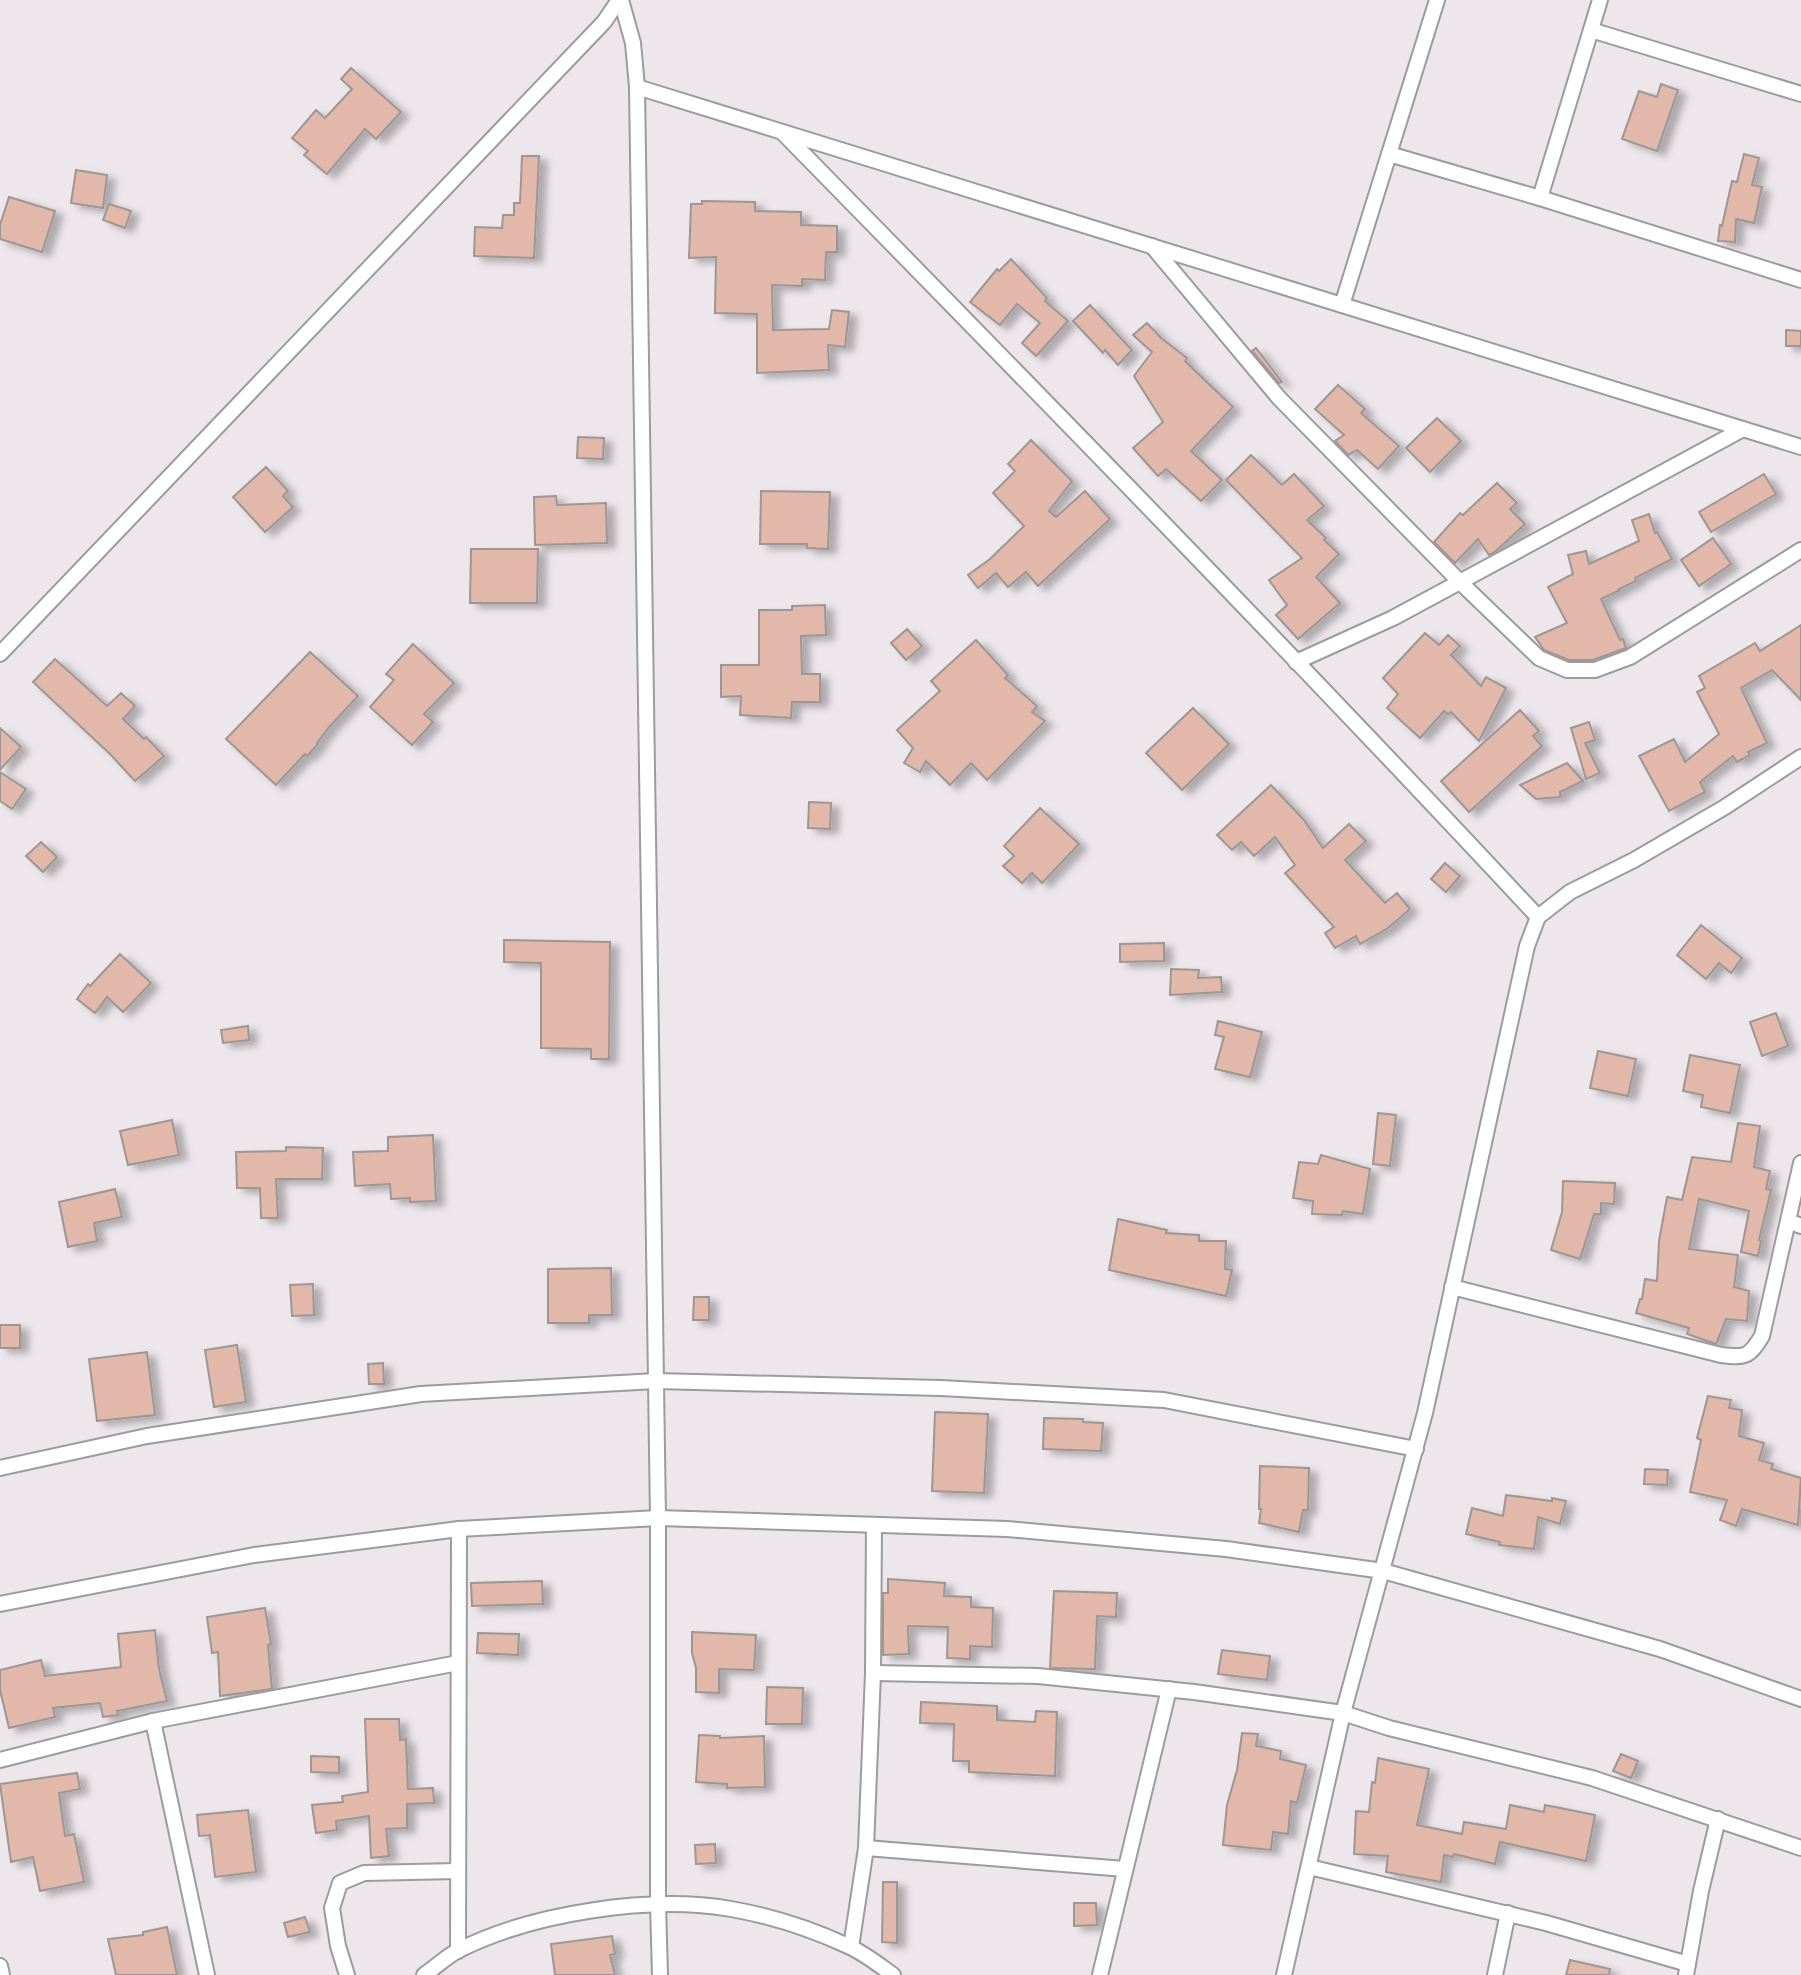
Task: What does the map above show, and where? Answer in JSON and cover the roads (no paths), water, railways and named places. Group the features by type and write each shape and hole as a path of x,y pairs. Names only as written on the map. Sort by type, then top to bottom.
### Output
{"street":[{"path":"620,0 632,43 637,87 658,1518 660,1975"},
{"path":"0,654 604,22 620,0"},
{"path":"1342,305 1437,0"},
{"path":"1539,198 1600,0"},
{"path":"1591,30 1801,94"},
{"path":"637,87 1801,447"},
{"path":"781,131 1050,406 1538,918"},
{"path":"1389,154 1801,279"},
{"path":"1152,246 1279,398 1461,583 1539,658 1567,670 1595,670 1630,657 1801,550"},
{"path":"1296,662 1393,618 1461,583 1566,523 1743,429"},
{"path":"1284,1975 1343,1713 1416,1449 1527,946 1538,918 1570,892 1634,860 1801,757"},
{"path":"1452,1287 1721,1355 1739,1357 1752,1352 1762,1336 1794,1224 1801,1163"},
{"path":"0,1468 147,1436 421,1394 656,1381 941,1388 1164,1400 1416,1449"},
{"path":"0,1604 254,1555 459,1529 658,1518 1007,1529 1226,1549 1383,1571 1660,1649 1801,1699"},
{"path":"851,1947 866,1848 873,1673 874,1525"},
{"path":"458,1951 459,1529"},
{"path":"0,1760 153,1721 458,1663"},
{"path":"873,1673 1038,1676 1169,1689 1343,1713 1389,1728 1592,1778 1801,1848"},
{"path":"1100,1975 1169,1689"},
{"path":"153,1721 206,1975"},
{"path":"1309,1867 1508,1913 1687,1969 1718,1819"},
{"path":"866,1848 1125,1869"},
{"path":"347,1975 338,1946 332,1908 340,1883 364,1873 458,1871"},
{"path":"425,1975 458,1951 544,1920 595,1910 658,1904 730,1909 800,1927 851,1947 893,1975"},
{"path":"1495,1975 1508,1913"},
{"path":"0,1966 2,1975"}]}
